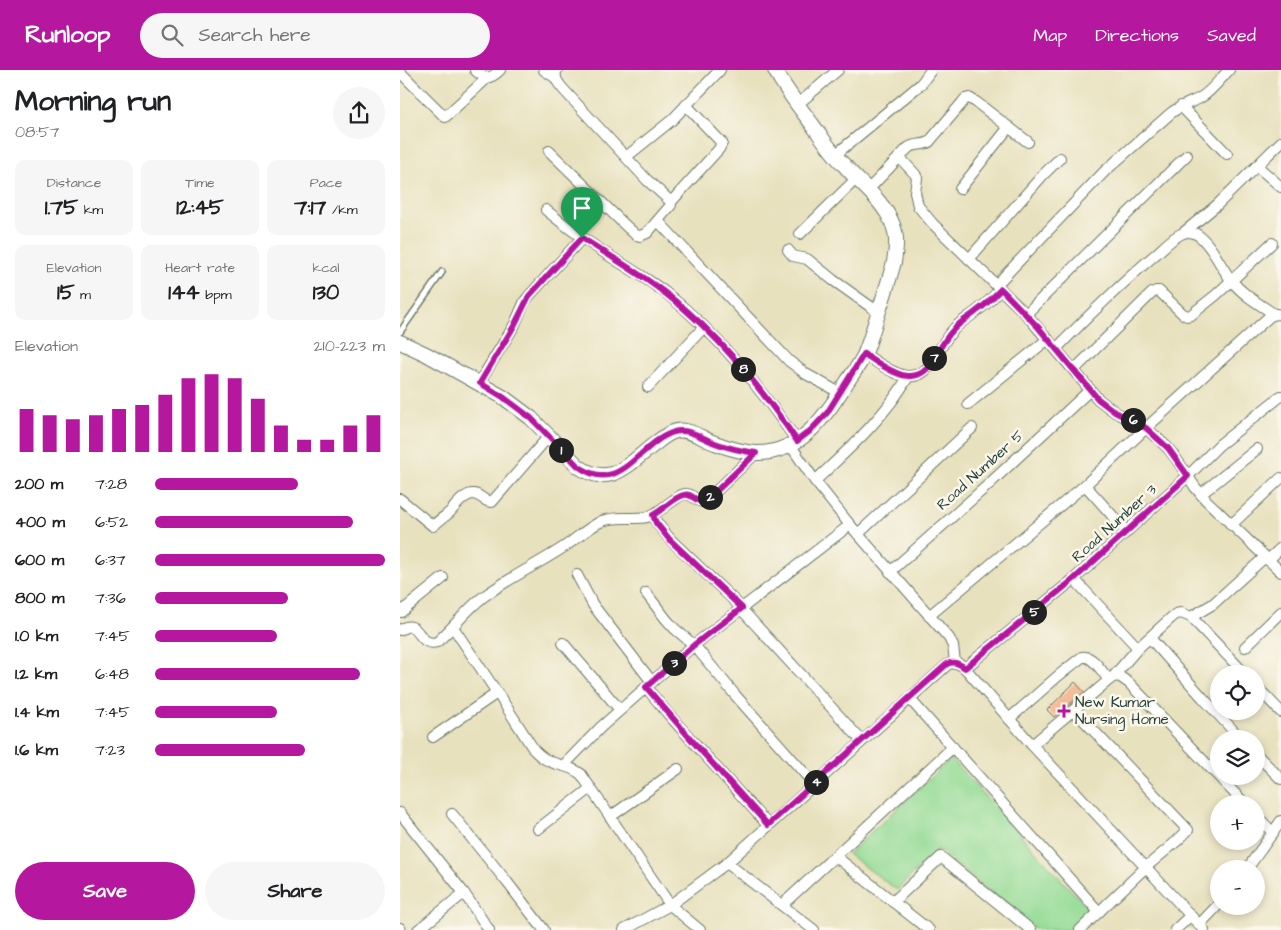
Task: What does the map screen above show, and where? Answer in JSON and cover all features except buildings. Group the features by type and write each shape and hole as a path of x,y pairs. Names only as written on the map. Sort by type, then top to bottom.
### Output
{"street":[{"path":"475,70 487,78"},
{"path":"400,72 445,117 487,78 492,77 500,70"},
{"path":"544,70 556,74 563,89 647,180 671,202"},
{"path":"626,157 665,125 720,70"},
{"path":"400,342 426,354 503,397 531,418 578,466 586,472 598,476 610,475 616,472 634,461 665,436 676,431 685,431 739,451 756,453 777,450 794,444 827,413 864,354 894,262 897,236 886,210 835,155 797,105 775,70"},
{"path":"797,105 838,70"},
{"path":"835,155 921,84 931,70"},
{"path":"864,354 888,369 908,377 915,377 921,374 932,363 953,329 985,305 998,287 1105,170 1170,112 1206,94 1229,70"},
{"path":"868,190 899,156 912,145 924,145 929,142 965,99 969,98 976,102 1028,142"},
{"path":"549,151 627,227 636,235 644,236 671,205 671,202 719,149 722,143 686,105"},
{"path":"1181,106 1226,154"},
{"path":"960,189 1009,127"},
{"path":"1056,349 1134,273 1217,205 1281,142"},
{"path":"1026,314 1187,155"},
{"path":"899,156 915,174 917,178 915,192 918,206 933,224 1026,314 1090,390 1106,406 1146,428 1168,448 1201,494 1217,512 1281,572"},
{"path":"969,259 1060,158"},
{"path":"1257,166 1281,187"},
{"path":"800,234 857,178"},
{"path":"546,210 582,238 664,292 704,327 728,352 765,396 816,480 858,534 949,638 953,646 955,662"},
{"path":"658,221 789,360 813,378 840,393"},
{"path":"929,616 1085,485 1258,326 1277,315 1242,292 1204,241 1196,234 1190,232 1182,234"},
{"path":"480,383 514,326 529,296 582,238"},
{"path":"1074,370 1152,293 1159,291 1179,311 1187,316 1195,313 1272,243"},
{"path":"788,250 793,256 807,259 878,312"},
{"path":"648,388 704,327"},
{"path":"968,404 1048,339"},
{"path":"816,480 886,410 908,377"},
{"name":"Road Number 5","path":"890,572 1090,390"},
{"name":"Road Number 3","path":"965,668 1074,579 1188,476 1219,445 1281,396"},
{"path":"858,534 972,428"},
{"path":"400,499 433,526 468,495 477,495 483,500 492,502 549,436"},
{"path":"1201,494 1257,449"},
{"path":"443,578 400,612 409,619 424,640 432,644 437,642 482,598 602,521 620,517 648,517 686,494 700,502 706,501 756,453"},
{"path":"1232,525 1281,478"},
{"path":"1085,485 1126,532"},
{"path":"653,515 656,523 670,540 742,608 862,741"},
{"path":"564,765 601,727 694,645 850,524"},
{"path":"1191,617 1213,604 1281,548"},
{"path":"577,575 593,604 669,715 768,825"},
{"path":"1074,579 1138,648"},
{"path":"646,593 675,629 694,645 736,696 814,784"},
{"path":"1245,647 1281,612"},
{"path":"1032,745 1111,678 1138,648 1176,614 1181,613 1191,617 1236,665"},
{"path":"400,630 408,626 415,628"},
{"path":"453,627 534,750 540,757 572,768 581,774 670,905 700,930"},
{"path":"1150,638 1232,730"},
{"path":"563,643 620,710"},
{"path":"1009,719 1082,657 1089,658 1111,678"},
{"path":"624,930 670,905 727,863 950,662 955,662 965,668 1032,745 1190,916 1202,927 1211,915"},
{"path":"1111,678 1119,676 1129,683 1235,795"},
{"path":"433,737 497,694"},
{"path":"1265,695 1281,712"},
{"path":"909,698 1099,912"},
{"path":"1074,710 1188,830 1080,930"},
{"path":"782,905 953,747"},
{"path":"1265,763 1281,779"},
{"path":"610,817 678,769"},
{"path":"538,829 591,788"},
{"path":"400,813 464,894 489,930"},
{"path":"452,814 544,930"},
{"path":"1253,860 1281,821"},
{"path":"1265,824 1273,832"},
{"path":"835,856 929,930"},
{"path":"894,902 942,857 1030,930"},
{"path":"727,863 814,930"},
{"path":"418,930 464,894"},
{"path":"1176,930 1190,916"}],"lane":[{"path":"400,332 442,272"}],"green space":[{"path":"951,759 1090,911 1071,930 1036,930 938,849 897,890 848,854"}],"place":[{"name":"New Kumar Nursing Home","path":"1064,711"}],"route":[{"path":"582,238 664,292 694,318 746,373 797,441 810,431 827,413 864,354 900,375 915,377 926,370 932,363 953,329 985,305 1001,289 1038,327 1098,399 1115,412 1146,428 1168,448 1188,476 1074,579 965,668 955,662 947,664 768,825 646,687 694,645 742,608 670,540 656,523 653,515 686,494 700,502 706,501 756,453 739,451 714,443 693,433 676,431 665,436 634,461 616,472 610,475 598,476 586,472 578,466 531,418 480,383 514,326 525,301 582,238"}]}
